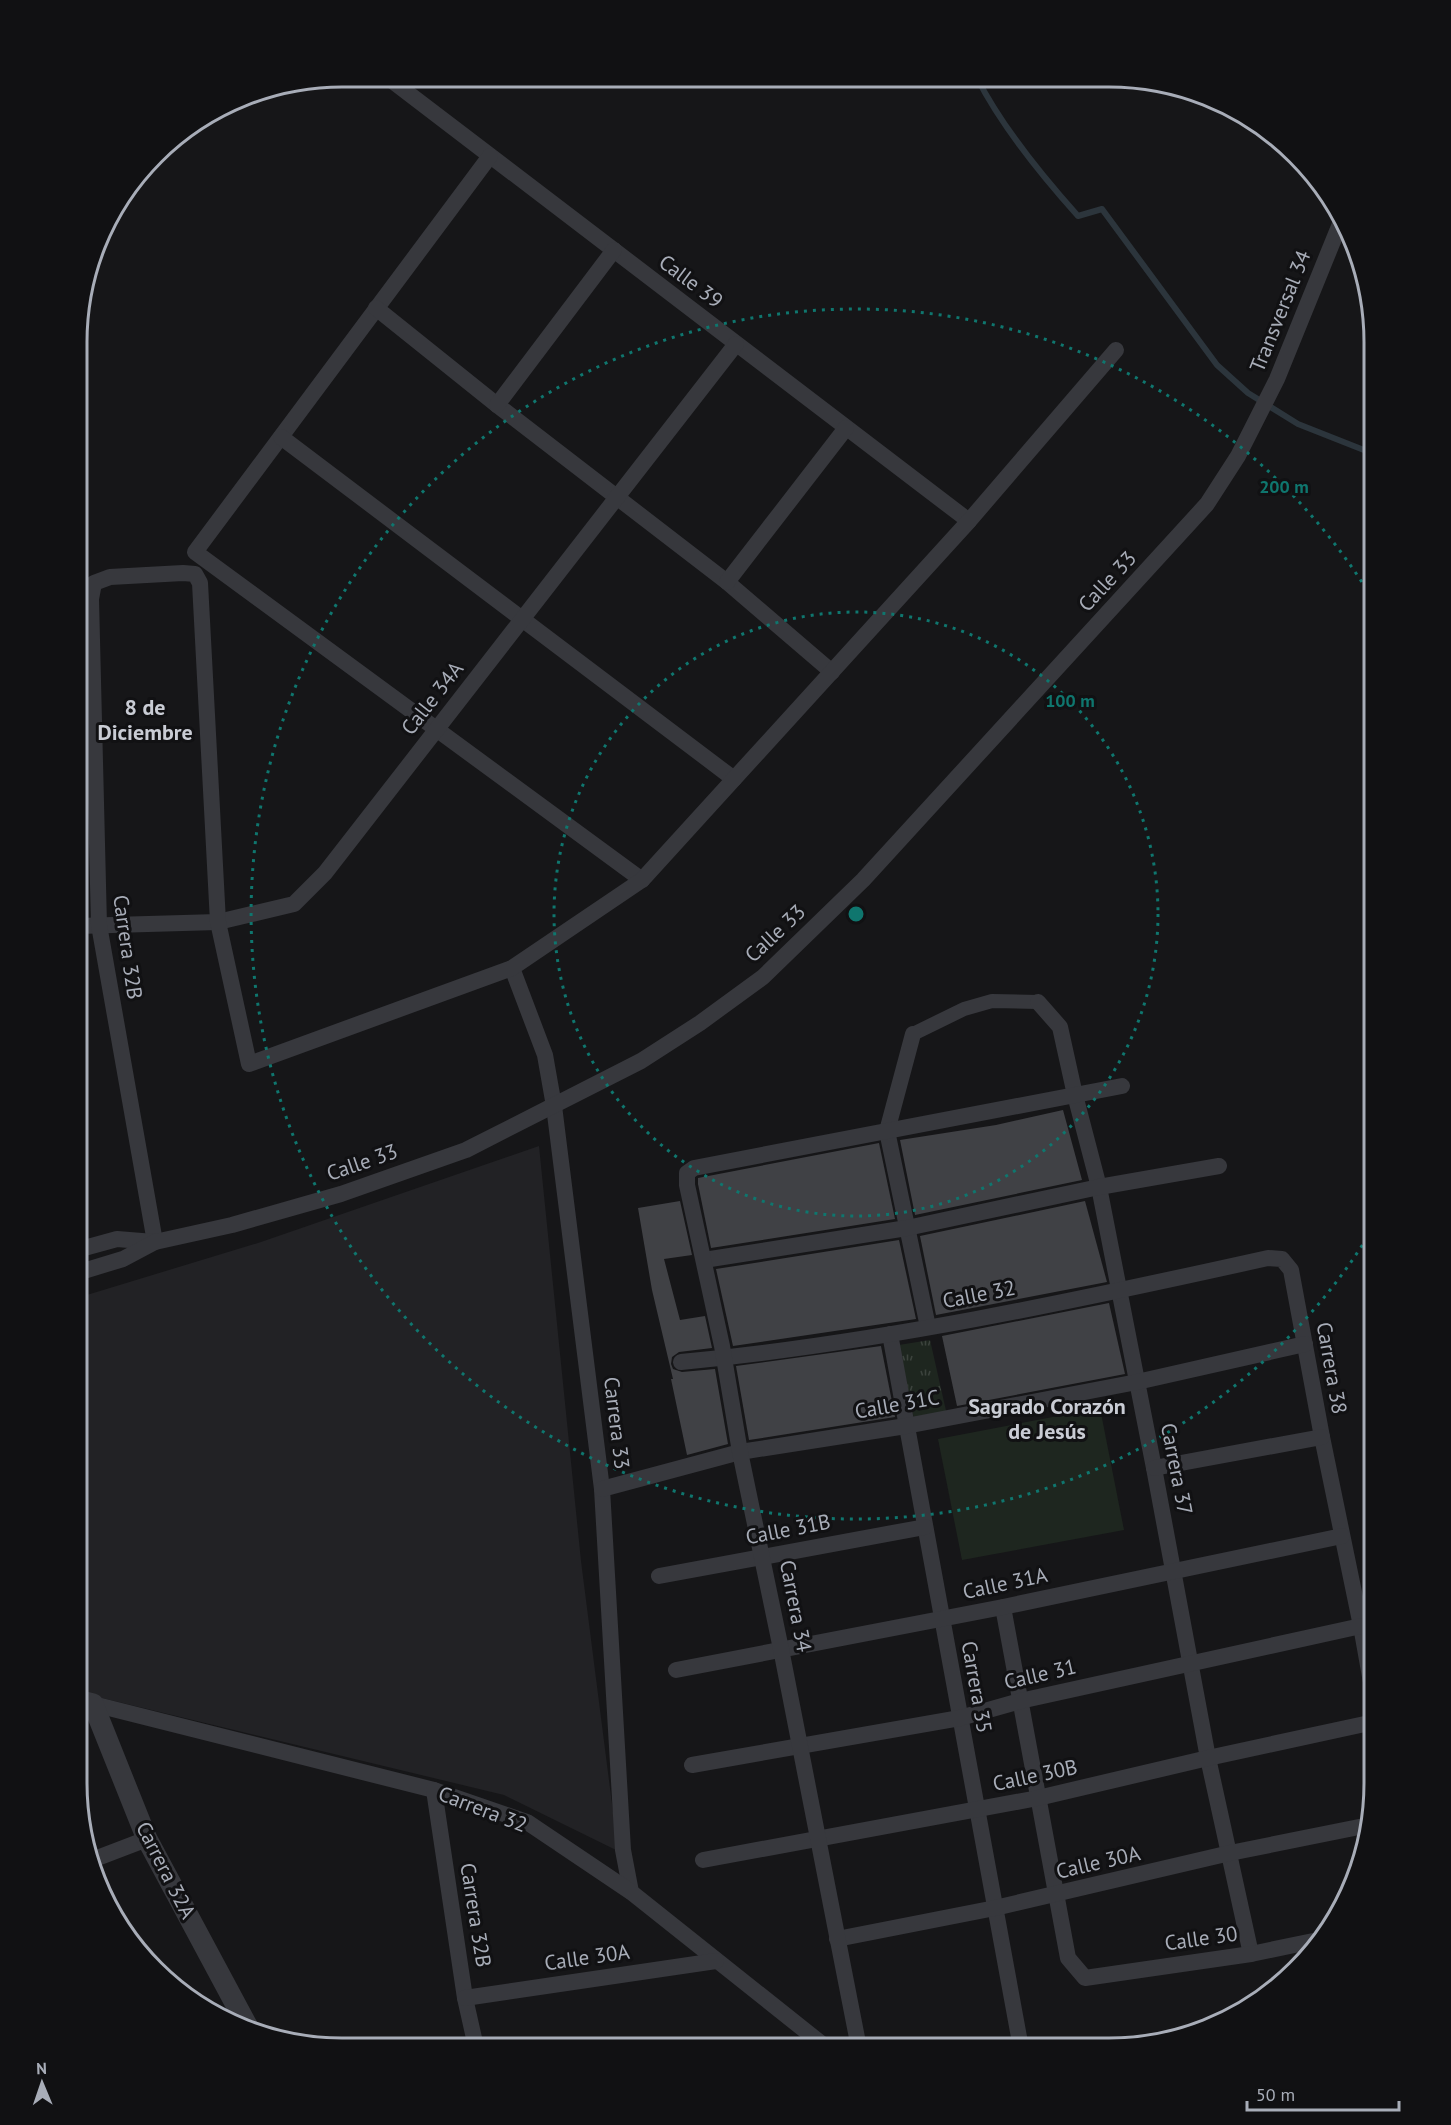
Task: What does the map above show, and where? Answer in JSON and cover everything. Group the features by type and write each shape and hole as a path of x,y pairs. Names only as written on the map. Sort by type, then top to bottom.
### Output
{"street":[{"name":"Calle 39","path":"400,87 969,522"},
{"path":"490,156 195,552 642,880"},
{"name":"Transversal 34","path":"1257,420 1277,379 1338,229"},
{"path":"497,405 614,250"},
{"path":"376,308 497,405 727,582 832,672"},
{"name":"Calle 34A","path":"87,925 218,922 294,904 325,873 736,344"},
{"path":"218,922 249,1064 512,968 642,880 969,522 1116,350"},
{"name":"Calle 33","path":"87,1270 123,1259 155,1242 232,1225 340,1194 466,1150 641,1061 763,977 863,880 1207,504 1238,456 1257,420"},
{"path":"727,582 846,428"},
{"path":"280,437 734,779"},
{"name":"Carrera 32B","path":"155,1242 99,924 91,599 94,583 110,577 183,573 195,574 200,583 218,922"},
{"name":"Carrera 33","path":"512,968 545,1055 554,1106 602,1489 623,1850 631,1892"},
{"path":"928,1327 887,1131 913,1034 964,1009 992,1001 1038,1002"},
{"name":"Carrera 37","path":"1038,1002 1060,1027 1099,1187 1208,1758 1251,1954"},
{"path":"887,1131 1122,1086"},
{"name":"Carrera 34","path":"857,2038 782,1649 687,1185 687,1173 694,1168 887,1131"},
{"path":"704,1260 907,1228 1099,1187 1219,1166"},
{"name":"Calle 33","path":"87,1247 117,1239 155,1242"},
{"name":"Calle 32","path":"681,1362 890,1334 1119,1291 1268,1258 1282,1259"},
{"name":"Carrera 38","path":"1282,1259 1291,1270 1364,1643"},
{"name":"Carrera 35","path":"890,1334 1019,2038"},
{"name":"Calle 31C","path":"602,1489 740,1452 906,1426 1137,1382 1305,1344"},
{"path":"1154,1468 1322,1437"},
{"name":"Calle 31B","path":"659,1576 925,1527"},
{"name":"Calle 31A","path":"676,1670 1003,1607 1342,1536"},
{"path":"1003,1607 1056,1895"},
{"name":"Calle 31","path":"692,1766 960,1718 1020,1701 1361,1626"},
{"name":"Carrera 32","path":"87,1703 434,1790 527,1822 631,1892 814,2038"},
{"name":"Carrera 32A","path":"87,1706 147,1839 243,2018"},
{"name":"Calle 30B","path":"703,1860 1038,1798 1364,1724"},
{"name":"Carrera 32B","path":"434,1790 465,1998 474,2038"},
{"name":"Calle 30A","path":"837,1939 1056,1895 1230,1853 1360,1827"},
{"path":"99,1857 147,1839"},
{"name":"Calle 30","path":"1056,1895 1068,1958 1085,1978 1251,1954 1308,1942"},
{"name":"Calle 30A","path":"465,1998 716,1961"}],"shaded area":[{"path":"539,1146 581,1561 618,1851 504,1795 87,1694 87,1295 261,1242"}],"green space":[{"path":"930,1340 946,1411 914,1419 899,1345"},
{"path":"1100,1408 1124,1530 962,1560 938,1439"}],"building":[{"path":"1063,1110 1082,1180 915,1215 900,1140 996,1125"},
{"path":"879,1143 895,1219 711,1248 698,1178"},
{"path":"680,1201 692,1255 664,1259 680,1320 705,1316 712,1348 679,1352 672,1357 671,1364 673,1369 682,1372 715,1369 728,1444 687,1455 671,1379 673,1379 652,1290 638,1208"},
{"path":"1085,1201 1107,1282 936,1315 920,1236"},
{"path":"899,1240 916,1319 733,1346 716,1269"},
{"path":"1109,1303 1125,1374 957,1406 942,1336"},
{"path":"881,1346 895,1417 749,1440 736,1366"}],"waterway":[{"path":"982,87 1023,150 1078,216 1102,209 1217,365 1248,393 1298,424 1364,450"}],"district":[{"name":"8 de Diciembre","path":"145,720"},
{"name":"Sagrado Corazón de Jesús","path":"1047,1418"}]}
